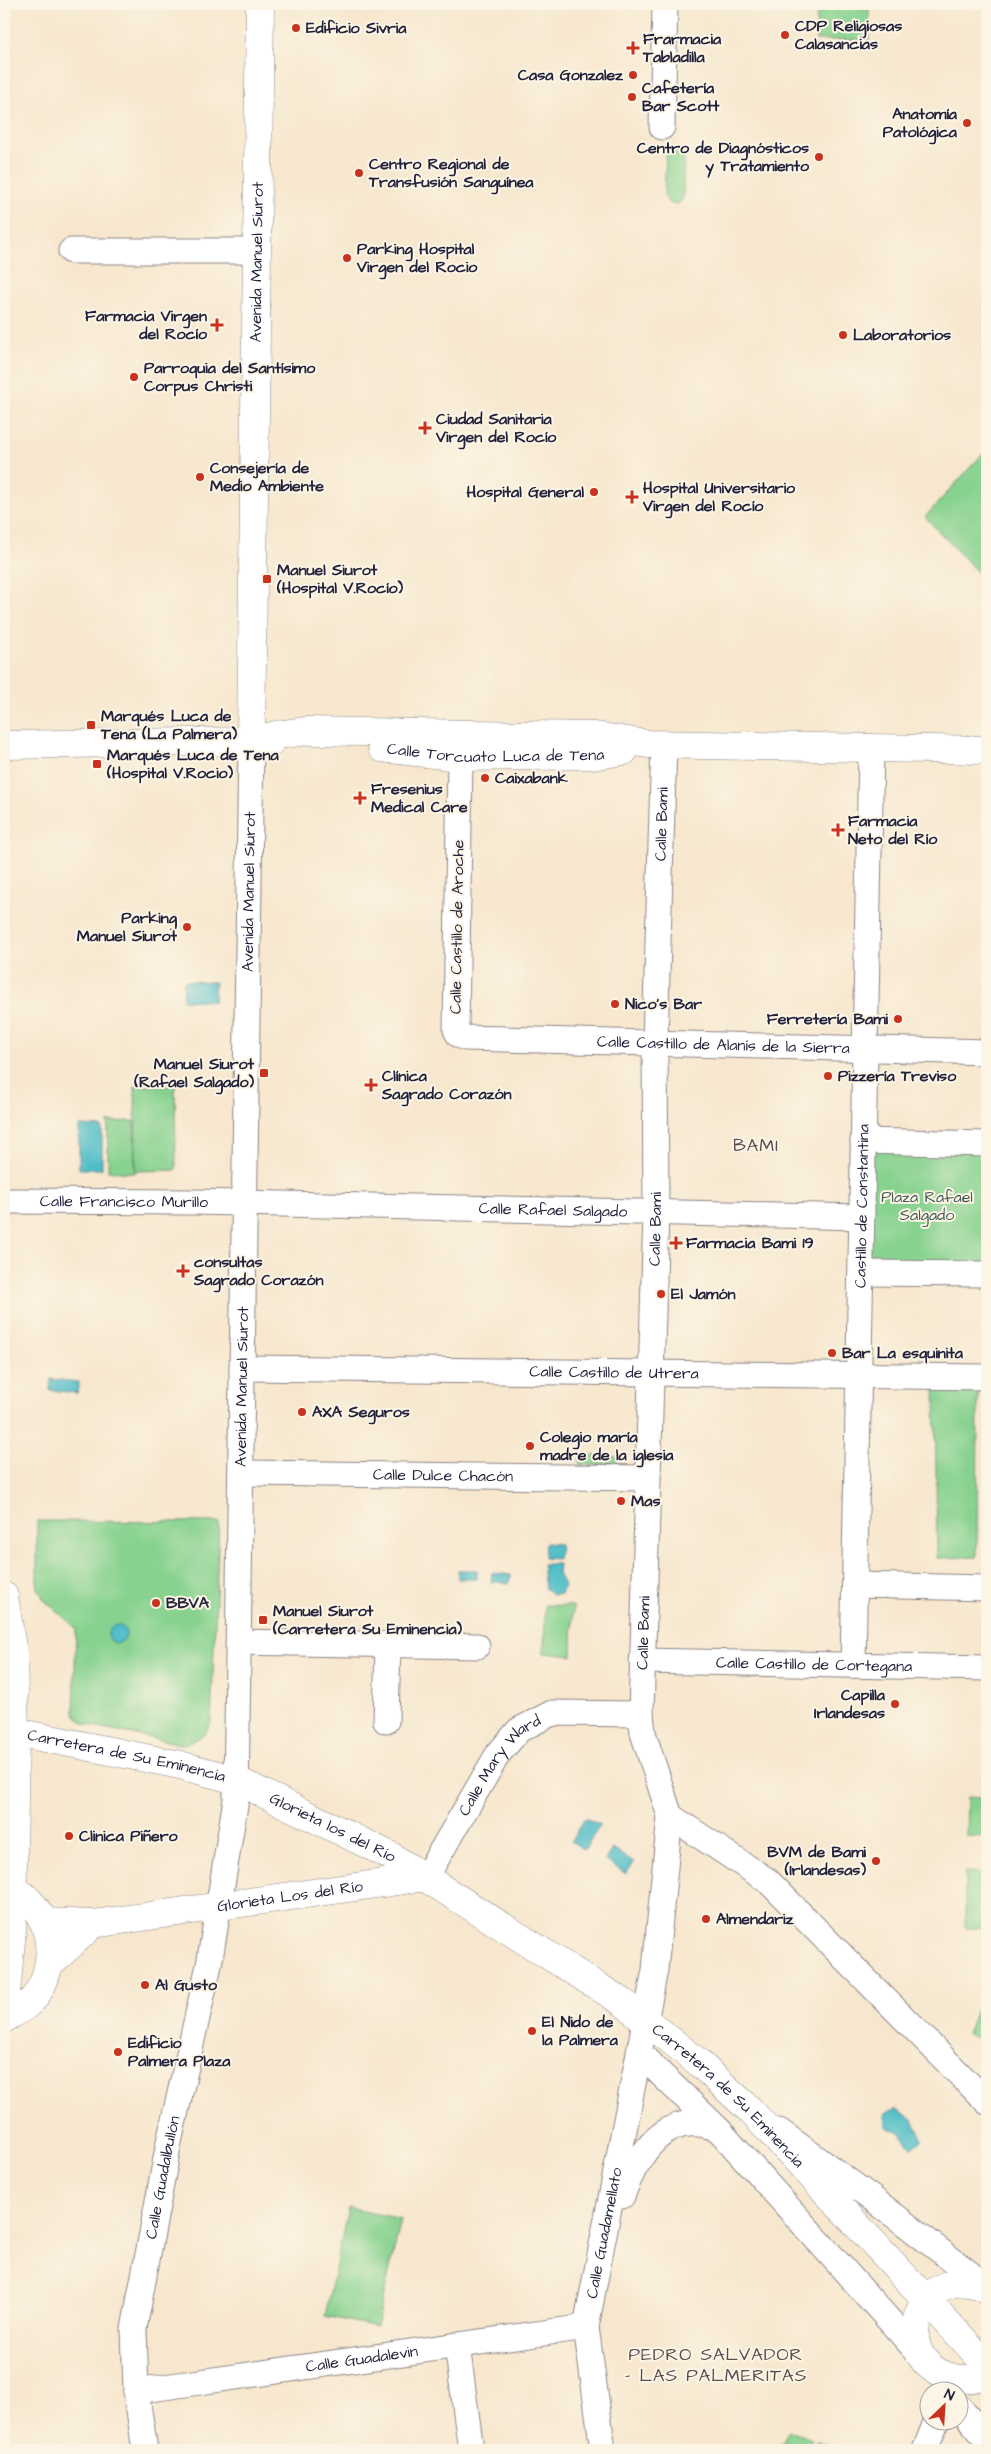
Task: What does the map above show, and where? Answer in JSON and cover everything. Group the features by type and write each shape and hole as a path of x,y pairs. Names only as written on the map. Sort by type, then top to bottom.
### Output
{"main road":[{"name":"Avenida Manuel Siurot","path":"251,741 256,491 260,4"},
{"name":"Calle Torcuato Luca de Tena","path":"251,741 276,735 307,731 595,736 656,744 987,750"},
{"name":"Calle Torcuato Luca de Tena","path":"4,745 251,741 307,746 378,748 460,757 598,755 656,744"},
{"path":"4,1596 13,1654 15,1732 8,1887 12,1930 4,2014"},
{"name":"Carretera de Su Eminencia","path":"15,1732 180,1765 236,1780"},
{"name":"Glorieta los del Río","path":"236,1780 389,1855 426,1877"},
{"name":"Carretera de Su Eminencia","path":"426,1877 646,2018 749,2109 987,2365"},
{"name":"Glorieta Los del Río","path":"220,1906 426,1877"},
{"path":"4,2019 22,2009 36,1995 46,1977 51,1957 49,1939 44,1922 29,1900 8,1887"},
{"path":"44,1922 93,1924 220,1906"},
{"path":"49,1965 93,1924"},
{"path":"947,2382 944,2375 925,2361 916,2340 915,2329 918,2313 926,2299 941,2288 959,2282 977,2284 987,2288"},
{"path":"962,2382 987,2373"}],"street":[{"path":"662,127 665,4"},
{"path":"71,251 257,252"},
{"name":"Avenida Manuel Siurot","path":"236,1780 251,741"},
{"name":"Calle Bami","path":"656,744 656,1213 641,1714 643,1733 670,1816"},
{"name":"Castillo de Constantina","path":"853,1665 872,748"},
{"name":"Calle Castillo de Aroche","path":"459,1035 456,1030 460,757"},
{"name":"Calle Castillo de Alanís de la Sierra","path":"459,1035 465,1038 655,1041 987,1052"},
{"path":"863,1141 987,1144"},
{"name":"Calle Francisco Murillo","path":"4,1201 243,1203"},
{"name":"Calle Rafael Salgado","path":"243,1203 862,1217"},
{"path":"861,1273 987,1274"},
{"name":"Calle Castillo de Utrera","path":"242,1368 987,1377"},
{"name":"Calle Dulce Chacón","path":"241,1473 647,1478"},
{"path":"855,1584 987,1588"},
{"path":"239,1642 477,1646"},
{"path":"386,1721 388,1645"},
{"name":"Calle Castillo de Cortegana","path":"642,1661 987,1668"},
{"name":"Calle Mary Ward","path":"426,1877 498,1754 519,1730 552,1713 641,1714"},
{"name":"Glorieta Los del Río","path":"220,1906 236,1799 236,1780"},
{"path":"670,1816 768,1881 987,2102"},
{"name":"Calle Guadamellato","path":"603,2450 586,2327 656,1970 670,1816"},
{"name":"Calle Guadalbullón","path":"145,2450 136,2391 134,2329 169,2142 220,1906"},
{"path":"639,2053 720,2130 925,2361"},
{"path":"749,2109 870,2196 987,2288"},
{"path":"602,2247 632,2170 652,2142 664,2132 678,2126 709,2125 720,2130"},
{"name":"Calle Guadalevin","path":"136,2391 586,2327"},
{"path":"457,2345 468,2450"},
{"path":"968,2417 987,2439"},
{"path":"925,2450 932,2432"}],"green space":[{"path":"817,4 869,4 869,40 816,40"},
{"path":"672,149 681,151 684,157 683,198 679,203 675,204 669,203 664,196 666,155 667,151"},
{"path":"987,449 987,582 925,517"},
{"path":"135,1086 175,1086 176,1170 136,1171"},
{"path":"134,1121 135,1173 108,1171 108,1122"},
{"name":"Plaza Rafael Salgado","path":"869,1143 987,1146 987,1269 866,1266"},
{"path":"935,1384 978,1387 977,1557 937,1558"},
{"path":"580,1455 617,1457 617,1465 580,1465"},
{"path":"37,1521 219,1522 211,1723 204,1735 185,1745 84,1724 74,1713 76,1628 44,1600 37,1586"},
{"path":"545,1605 573,1606 572,1656 544,1653"},
{"path":"967,1797 987,1798 987,1837 966,1836"},
{"path":"965,1872 987,1873 987,1929 965,1928"},
{"path":"987,1980 987,2042 967,2034"},
{"path":"348,2208 401,2219 377,2327 325,2316"},
{"path":"788,2430 811,2439 807,2450 780,2450"},
{"path":"815,2440 839,2449 811,2450"}],"water":[{"path":"184,981 215,982 214,1001 183,1000"},
{"path":"79,1126 102,1127 102,1169 79,1169"},
{"path":"51,1379 79,1382 77,1393 50,1390"},
{"path":"545,1543 560,1544 558,1559 544,1558"},
{"path":"542,1564 559,1564 558,1574 564,1585 561,1594 552,1595 545,1589"},
{"path":"458,1570 477,1570 477,1579 458,1579"},
{"path":"492,1573 511,1575 510,1583 491,1582"},
{"path":"117,1625 123,1628 126,1634 123,1640 117,1643 111,1640 108,1634 111,1628"},
{"path":"585,1818 600,1825 584,1850 571,1841"},
{"path":"612,1849 634,1862 626,1874 605,1860"},
{"path":"896,2109 912,2119 923,2139 913,2148 900,2133 886,2127 885,2114"}],"place":[{"name":"Edificio Sivria","path":"296,28"},
{"name":"CDP Religiosas Calasancias","path":"785,35"},
{"name":"Frarmacia Tabladilla","path":"633,48"},
{"name":"Casa Gonzalez","path":"633,75"},
{"name":"Cafetería Bar Scott","path":"632,97"},
{"name":"Anatomía Patológica","path":"967,123"},
{"name":"Centro de Diagnósticos y Tratamiento","path":"819,157"},
{"name":"Centro Regional de Transfusión Sanguínea","path":"359,173"},
{"name":"Parking Hospital Virgen del Rocio","path":"347,258"},
{"name":"Farmacia Virgen del Rocío","path":"217,325"},
{"name":"Laboratorios","path":"843,335"},
{"name":"Parroquia del Santísimo Corpus Christi","path":"134,377"},
{"name":"Ciudad Sanitaria Virgen del Rocío","path":"425,428"},
{"name":"Consejería de Medio Ambiente","path":"200,477"},
{"name":"Hospital General","path":"594,492"},
{"name":"Hospital Universitario Virgen del Rocío","path":"632,497"},
{"name":"Manuel Siurot (Hospital V.Rocío)","path":"267,579"},
{"name":"Marqués Luca de Tena (La Palmera)","path":"91,725"},
{"name":"Marqués Luca de Tena (Hospital V.Rocio)","path":"97,764"},
{"name":"Caixabank","path":"485,778"},
{"name":"Fresenius Medical Care","path":"360,798"},
{"name":"Farmacia Neto del Río","path":"838,830"},
{"name":"Parking Manuel Siurot","path":"187,927"},
{"name":"Nico's Bar","path":"615,1004"},
{"name":"Ferretería Bami","path":"898,1019"},
{"name":"Manuel Siurot (Rafael Salgado)","path":"264,1073"},
{"name":"Pizzería Treviso","path":"828,1076"},
{"name":"Clínica Sagrado Corazón","path":"371,1085"},
{"name":"Farmacia Bami 19","path":"676,1243"},
{"name":"consultas Sagrado Corazón","path":"183,1271"},
{"name":"El Jamón","path":"661,1294"},
{"name":"Bar La esquinita","path":"832,1353"},
{"name":"AXA Seguros","path":"302,1412"},
{"name":"Colegio maría madre de la iglesia","path":"530,1446"},
{"name":"Mas","path":"621,1501"},
{"name":"BBVA","path":"156,1603"},
{"name":"Manuel Siurot (Carretera Su Eminencia)","path":"263,1620"},
{"name":"Capilla Irlandesas","path":"895,1704"},
{"name":"Clinica Piñero","path":"69,1836"},
{"name":"BVM de Bami (Irlandesas)","path":"876,1861"},
{"name":"Almendariz","path":"706,1919"},
{"name":"Al Gusto","path":"145,1985"},
{"name":"El Nido de la Palmera","path":"532,2031"},
{"name":"Edificio Palmera Plaza","path":"118,2052"}],"district":[{"name":"BAMI","path":"756,1145"},
{"name":"PEDRO SALVADOR - LAS PALMERITAS","path":"716,2364"}]}
